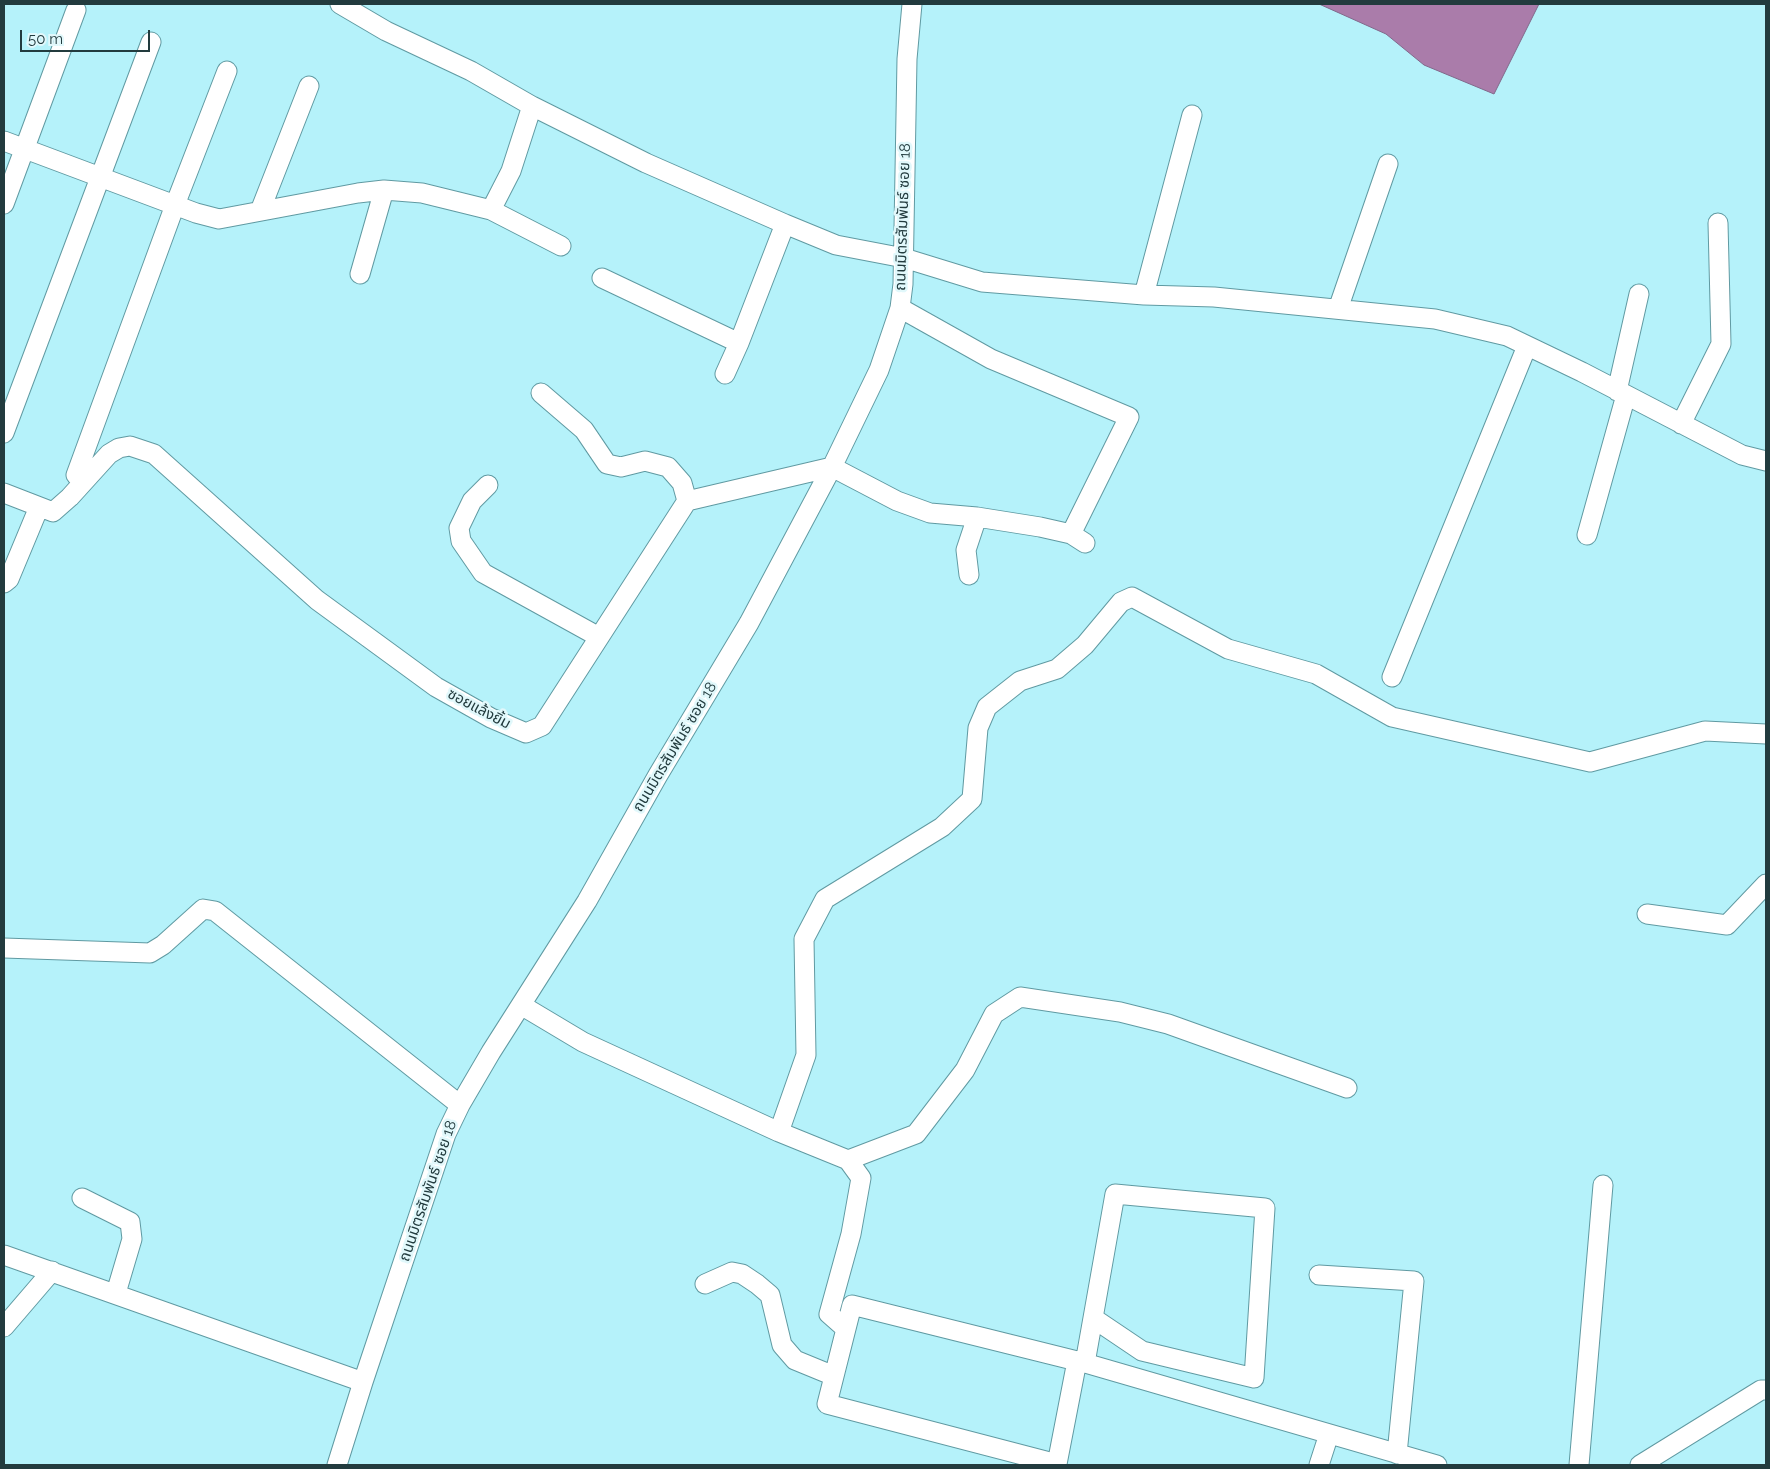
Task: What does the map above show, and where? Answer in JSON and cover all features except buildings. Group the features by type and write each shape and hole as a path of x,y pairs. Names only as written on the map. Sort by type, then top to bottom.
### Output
{"street":[{"path":"340,4 386,31 471,71 532,106 646,163 836,245 904,258 982,282 1144,295 1214,297 1435,319 1506,336 1742,455 1766,461"},
{"name":"ถนนมิตรสัมพันธ์ ซอย 18","path":"337,1465 446,1134 460,1104 586,901 658,775 749,623 832,467 879,370 900,308 904,258 907,59 912,4"},
{"path":"4,204 76,10"},
{"path":"4,433 151,42"},
{"path":"76,474 175,205 227,71"},
{"path":"260,211 309,86"},
{"path":"491,210 511,171 532,106"},
{"path":"1144,295 1192,115"},
{"path":"4,141 196,213 219,219 358,192 384,190 422,193 491,210 561,246"},
{"path":"1338,309 1388,164"},
{"path":"360,274 384,190"},
{"path":"1681,424 1721,344 1718,223"},
{"path":"725,374 785,224"},
{"path":"602,278 739,343"},
{"path":"1587,536 1622,393 1639,294"},
{"path":"542,393 584,430 607,464 621,467 645,461 668,467 682,483 687,501 832,467 897,501 930,513 1040,527 1078,539 1129,417 992,359 900,308"},
{"path":"1392,677 1527,346"},
{"name":"ซอยแล้งยิ้ม","path":"39,507 53,512 70,497 109,454 119,448 130,446 154,454 317,600 436,687 491,718 526,733 542,726 687,501"},
{"path":"488,485 472,501 459,528 461,541 483,572 599,637"},
{"path":"4,493 39,507 9,579 4,583"},
{"path":"969,575 966,550 977,518"},
{"path":"779,1132 806,1055 804,939 825,898 942,827 972,799 978,728 987,707 1020,681 1057,668 1085,645 1121,602 1132,597 1228,649 1316,674 1392,717 1590,762 1705,731 1766,734"},
{"path":"1647,914 1727,925 1766,884"},
{"path":"4,948 150,953 163,945 202,909 215,910 460,1104"},
{"path":"848,1160 916,1134 965,1070 994,1014 1020,997 1120,1012 1168,1024 1347,1088"},
{"path":"521,1005 583,1042 779,1132 848,1160 861,1178 851,1234 829,1314 846,1329"},
{"path":"1579,1465 1603,1185"},
{"path":"1093,1318 1142,1351 1254,1378 1265,1208 1115,1194 1093,1318 1081,1362 1057,1464 827,1404 852,1305 1081,1362 1437,1465"},
{"path":"82,1198 130,1222 132,1239 116,1293"},
{"path":"4,1255 116,1293 363,1382"},
{"path":"4,1327 52,1271"},
{"path":"705,1284 732,1272 742,1274 757,1284 770,1296 782,1345 795,1360 834,1376"},
{"path":"1319,1275 1414,1281 1397,1454"},
{"path":"1640,1465 1761,1390 1766,1390"},
{"path":"1319,1465 1329,1434"}],"shaded area":[{"path":"1319,4 1539,4 1494,94 1424,65 1386,34"}]}
